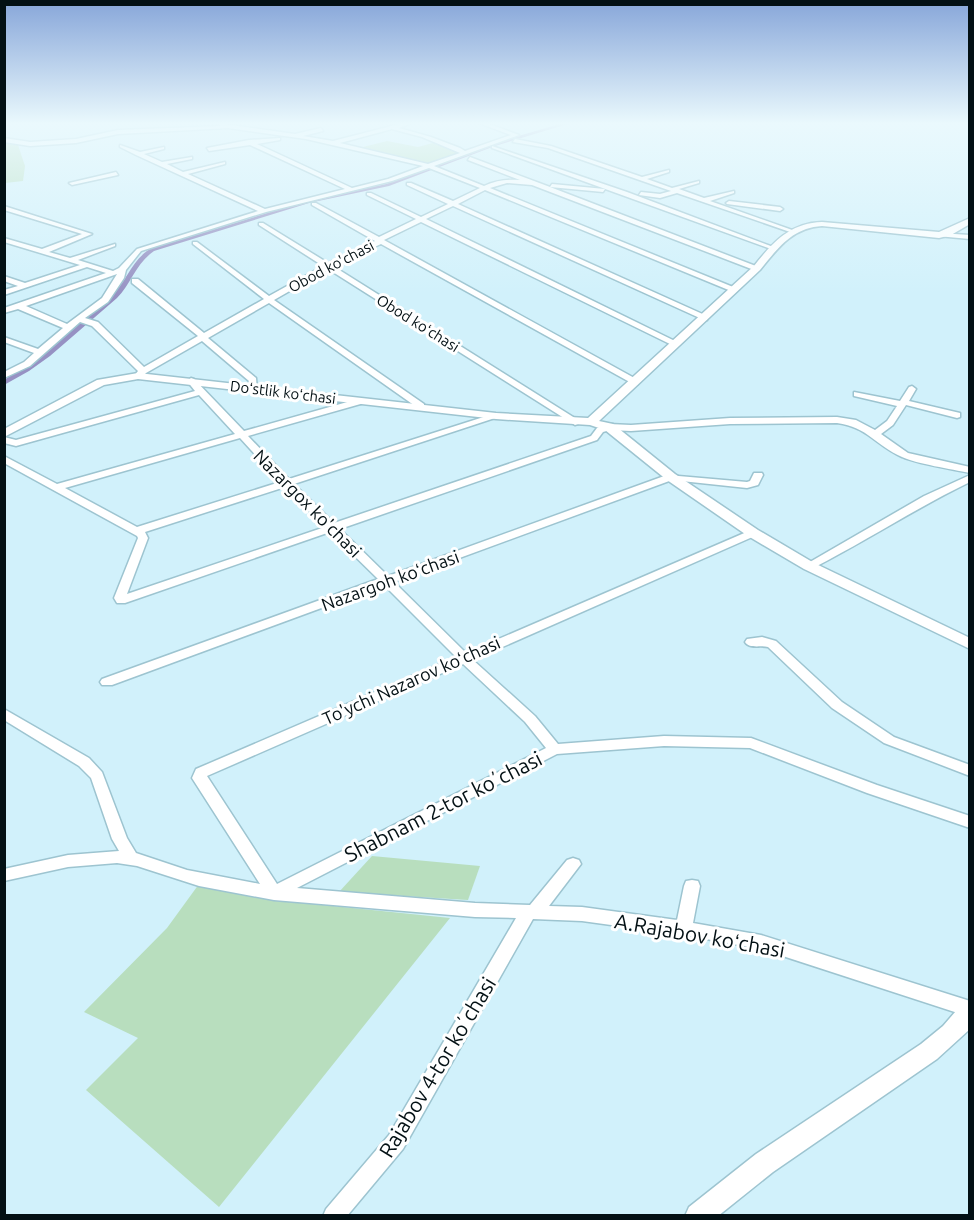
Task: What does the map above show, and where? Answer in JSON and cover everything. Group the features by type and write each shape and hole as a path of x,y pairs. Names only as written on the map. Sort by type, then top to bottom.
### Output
{"street":[{"path":"72,183 87,180"},
{"path":"195,180 264,211"},
{"path":"331,180 350,189"},
{"path":"4,311 118,272 139,250 264,211 388,180"},
{"path":"467,180 734,289"},
{"path":"525,180 757,268"},
{"path":"588,180 773,248"},
{"path":"649,180 792,231"},
{"name":"Obod ko'chasi","path":"140,374 328,266 377,244 379,240 487,187 507,181 536,184"},
{"path":"536,184 660,196 697,182"},
{"path":"409,184 704,318"},
{"path":"708,200 732,192"},
{"path":"369,194 674,344"},
{"path":"708,200 780,209"},
{"path":"314,204 635,382"},
{"path":"4,208 88,234 42,252"},
{"path":"939,235 948,233 969,220"},
{"name":"Obod koʻchasi","path":"261,224 575,422"},
{"path":"591,422 757,268 773,248 792,231 810,224 969,237"},
{"path":"4,240 84,266 118,272"},
{"path":"195,243 268,299 420,406"},
{"path":"71,260 113,245"},
{"path":"4,293 84,266"},
{"path":"4,376 27,364 68,327 105,300 120,278 118,272"},
{"path":"4,278 48,296"},
{"path":"135,281 253,380 254,388"},
{"path":"19,306 68,327"},
{"path":"79,319 92,322 140,374"},
{"path":"4,339 38,352"},
{"name":"Doʻstlik koʻchasi","path":"4,434 101,382 140,374 496,416 591,422 609,427"},
{"name":"Nazargox ko'chasi","path":"191,381 286,482 463,657 530,719 555,749"},
{"path":"876,434 890,423 912,389"},
{"path":"4,440 16,443 200,392"},
{"path":"857,394 957,415"},
{"path":"55,488 361,401"},
{"path":"136,531 496,416"},
{"path":"4,459 136,531 143,538 121,600 594,438 600,430 609,427 631,428 730,421 819,419 853,422 876,434 905,455 969,470"},
{"path":"609,427 672,477 753,533 808,566 969,644"},
{"path":"672,477 747,485 754,483 758,475"},
{"name":"Nazargoh koʻchasi","path":"107,682 672,477"},
{"path":"808,566 886,524 928,498 969,478"},
{"name":"To'ychi Nazarov koʻchasi","path":"274,893 199,778 201,773 463,657 753,533"},
{"path":"751,642 762,641 772,644 837,705 889,740 969,771"},
{"path":"4,712 84,762 97,776 120,839 131,858"},
{"name":"Shabnam 2-tor koʼchasi","path":"274,893 555,749 664,741 752,743 872,789 969,822"},
{"path":"4,875 32,868 91,859 131,858 176,873 233,887 274,893"},
{"name":"Rajabov 4-tor koʼchasi","path":"333,1215 396,1142 532,911 573,864"},
{"path":"684,928 692,886"},
{"name":"A.Rajabov koʻchasi","path":"274,893 475,910 582,914 684,928 761,942 969,1010"},
{"path":"698,1215 771,1160 916,1061 955,1031 969,1010"}],"green space":[{"path":"5,180 23,180 23,181 5,183"},
{"path":"372,856 480,866 468,900 339,892"},
{"path":"199,884 284,901 450,918 219,1207 86,1090 138,1038 84,1012 167,928"}],"waterway":[{"path":"4,383 47,354 114,297 141,258 152,250 308,202 387,185 400,180"}]}
